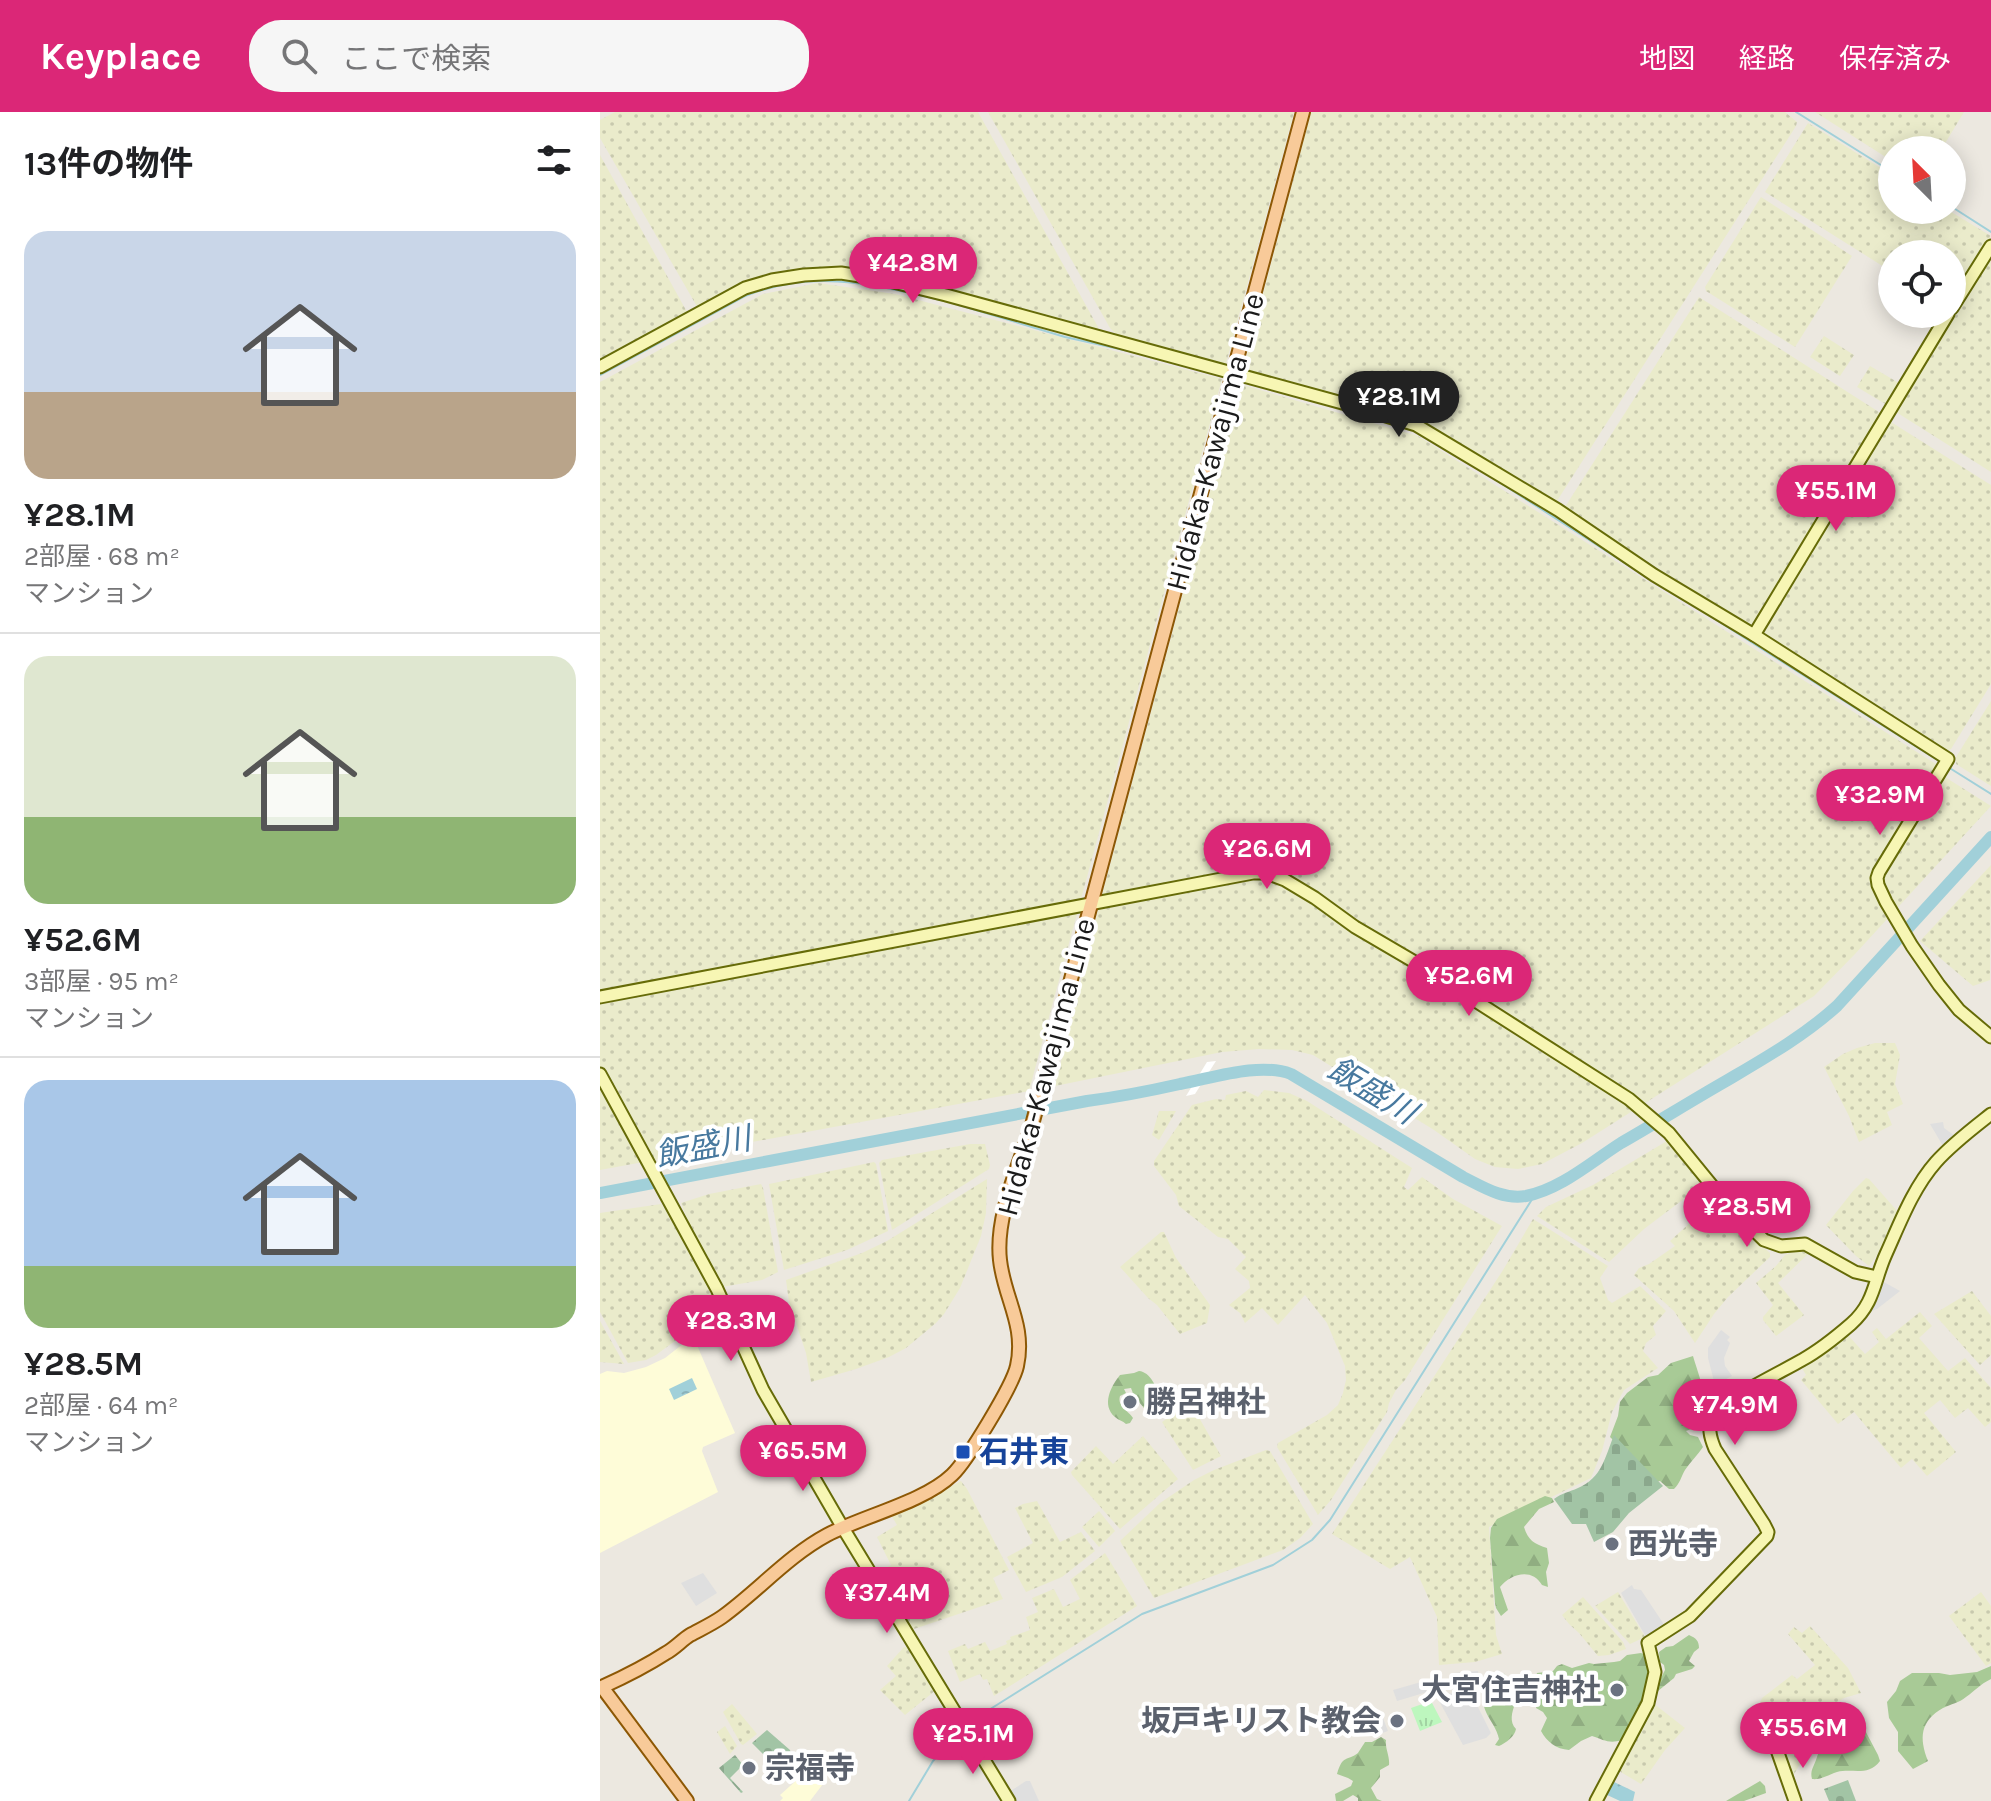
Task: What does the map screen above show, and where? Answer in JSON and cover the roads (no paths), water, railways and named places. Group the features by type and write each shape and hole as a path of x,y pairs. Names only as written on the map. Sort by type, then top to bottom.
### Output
{"main road":[{"name":"Hidaka-Kawajima Line","path":"687,1801 601,1686 661,1657 722,1617 815,1543 947,1480 958,1469 1009,1387 1016,1370 1020,1350 1019,1332 1000,1259 1001,1227 1032,1125 1303,112"}],"street":[{"path":"1966,286 1991,246"},
{"path":"600,367 745,288 772,280 841,273 946,295 1416,425 1558,510 1654,575 1948,759 1879,872 1878,885 1896,920 1939,985 1959,1010 1991,1037"},
{"path":"1754,635 1940,328"},
{"path":"600,997 1253,873 1272,874 1315,898 1355,927 1608,1084 1645,1111 1668,1133 1727,1204 1764,1240 1781,1246 1805,1244 1855,1272 1877,1277"},
{"path":"600,1074 717,1289 763,1390 1009,1801"},
{"path":"1596,1801 1648,1703 1655,1672 1648,1643 1690,1616 1767,1536 1764,1524 1710,1437 1715,1411 1804,1359 1850,1325 1867,1307 1901,1220 1929,1170 1991,1114"},
{"path":"1777,1750 1795,1801"}],"water":[{"path":"692,1378 697,1389 674,1400 669,1389"},
{"path":"1612,1781 1635,1792 1633,1801 1620,1801 1605,1794"}],"waterway":[{"path":"1796,112 1878,163"},
{"path":"1966,216 1991,232"},
{"path":"600,375 745,296 771,288 796,283 845,282 945,301"},
{"path":"959,305 1065,337 1151,356"},
{"path":"1479,469 1645,576"},
{"path":"1657,583 1676,594"},
{"path":"1685,600 1939,761"},
{"path":"1948,767 1991,794"},
{"name":"飯盛川","path":"600,1193 1134,1094 1236,1072 1265,1070 1291,1074 1463,1177 1501,1194 1526,1196 1564,1181 1811,1027 1837,1006 1991,837"},
{"path":"968,1725 1142,1614 1273,1565 1312,1540 1330,1520 1536,1193"},
{"path":"909,1801 933,1761 960,1732"}],"place":[{"name":"勝呂神社","path":"1130,1402"},
{"name":"石井東","path":"963,1452"},
{"name":"西光寺","path":"1612,1544"},
{"name":"大宮住吉神社","path":"1617,1690"},
{"name":"坂戸キリスト教会","path":"1397,1721"},
{"name":"宗福寺","path":"749,1768"}]}
